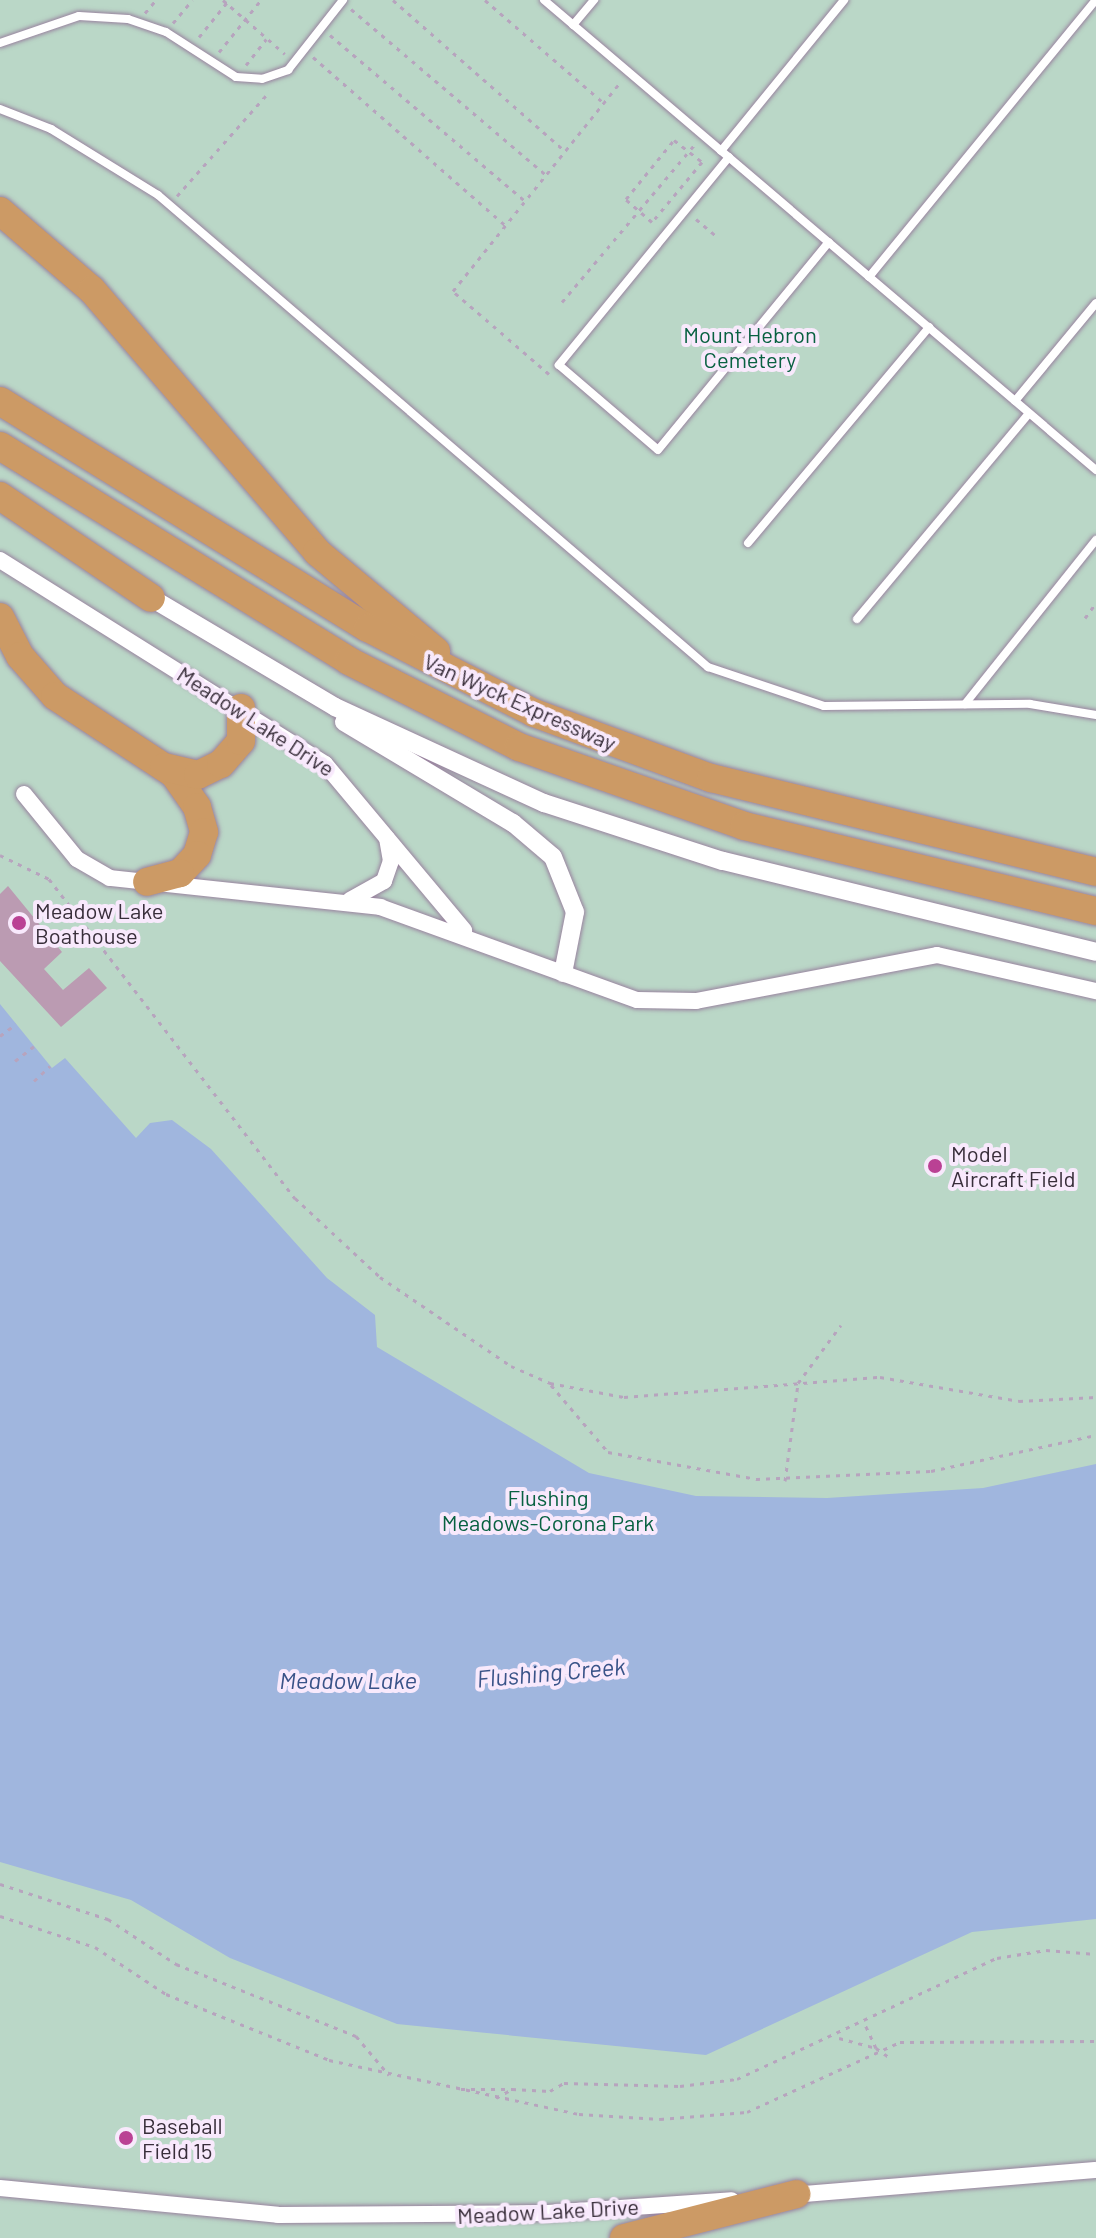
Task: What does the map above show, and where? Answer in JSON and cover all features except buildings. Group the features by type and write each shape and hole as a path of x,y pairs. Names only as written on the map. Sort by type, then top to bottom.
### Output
{"highway":[{"path":"0,211 92,290 317,552 491,693"},
{"name":"Van Wyck Expressway","path":"0,401 336,610 491,693 711,778 1096,872"},
{"name":"Van Wyck Expressway","path":"0,446 349,661 519,747 744,826 1096,911"},
{"path":"0,496 151,598"},
{"path":"0,617 30,670 81,716 164,767 182,783 204,832 190,865 147,882"},
{"path":"164,767 198,775 221,764 241,741 241,708"},
{"path":"624,2238 796,2194"}],"street":[{"path":"0,508 293,685 379,747 543,845 562,869 574,904 563,973"},
{"name":"Meadow Lake Drive","path":"0,560 241,708 340,776 468,934"},
{"path":"293,685 460,769 636,835 1096,952"},
{"path":"24,794 85,866 147,882 341,900 468,934 618,995 676,1003 937,955 1096,991"},
{"path":"341,900 368,895 384,881 391,861 383,830"},
{"name":"Meadow Lake Drive","path":"0,2188 324,2215 548,2213 1096,2170"}],"lane":[{"path":"0,43 79,16 128,19 166,32 236,77 262,79 291,66 342,0"},
{"path":"544,0 1096,470"},
{"path":"573,25 594,0"},
{"path":"829,242 658,450 559,365 685,210 844,0"},
{"path":"869,277 1096,0"},
{"path":"0,109 51,129 169,205 708,667 824,706 965,704 1096,715"},
{"path":"1015,401 1096,303"},
{"path":"748,543 929,327"},
{"path":"857,619 1029,413"},
{"path":"965,704 1096,540"}],"path":[{"path":"166,32 192,0"},
{"path":"211,62 261,0"},
{"path":"342,0 546,175"},
{"path":"393,0 565,151"},
{"path":"485,0 604,103"},
{"path":"169,205 291,66 267,38 226,1 192,47"},
{"path":"321,28 525,201"},
{"path":"236,77 267,38"},
{"path":"304,49 505,225"},
{"path":"559,365 551,376 453,291 629,72"},
{"path":"562,302 703,135"},
{"path":"674,140 688,152 702,162 652,222 626,199 674,140"},
{"path":"685,210 715,235"},
{"path":"1085,618 1096,603"},
{"path":"0,855 49,879 267,1166 341,1243 420,1307 550,1383 608,1452 785,1481 931,1471 1096,1435"},
{"path":"0,1036 16,1024"},
{"path":"15,1061 34,1046"},
{"path":"34,1081 50,1066"},
{"path":"785,1481 798,1383 841,1325"},
{"path":"550,1383 649,1399 880,1377 1047,1404 1096,1397"},
{"path":"0,1884 108,1919 176,1964 356,2036 390,2075"},
{"path":"0,1916 95,1947 166,1994 247,2028 390,2075 496,2098 660,2119 747,2112 876,2048"},
{"path":"458,2090 737,2079 865,2024 997,1958 1046,1950 1096,1954"},
{"path":"865,2024 876,2048 889,2057"},
{"path":"836,2037 876,2048 1096,2041"},
{"path":"496,2098 512,2089"}],"green space":[{"name":"Flushing Meadows-Corona Park","path":"0,0 1096,0 1096,2238 0,2238"}],"water":[{"name":"Meadow Lake","path":"0,1004 52,1068 65,1058 136,1138 150,1123 172,1120 211,1149 327,1278 375,1315 377,1347 589,1473 696,1496 827,1498 983,1488 1096,1464 1096,1919 972,1932 706,2055 397,2024 230,1958 131,1900 0,1862"}],"place":[{"name":"Meadow Lake Boathouse","path":"19,923"},
{"name":"Model Aircraft Field","path":"935,1166"},
{"name":"Baseball Field 15","path":"126,2138"}],"park label":[{"name":"Mount Hebron Cemetery","path":"750,346"}],"water label":[{"name":"Flushing Creek","path":"551,1672"}]}
